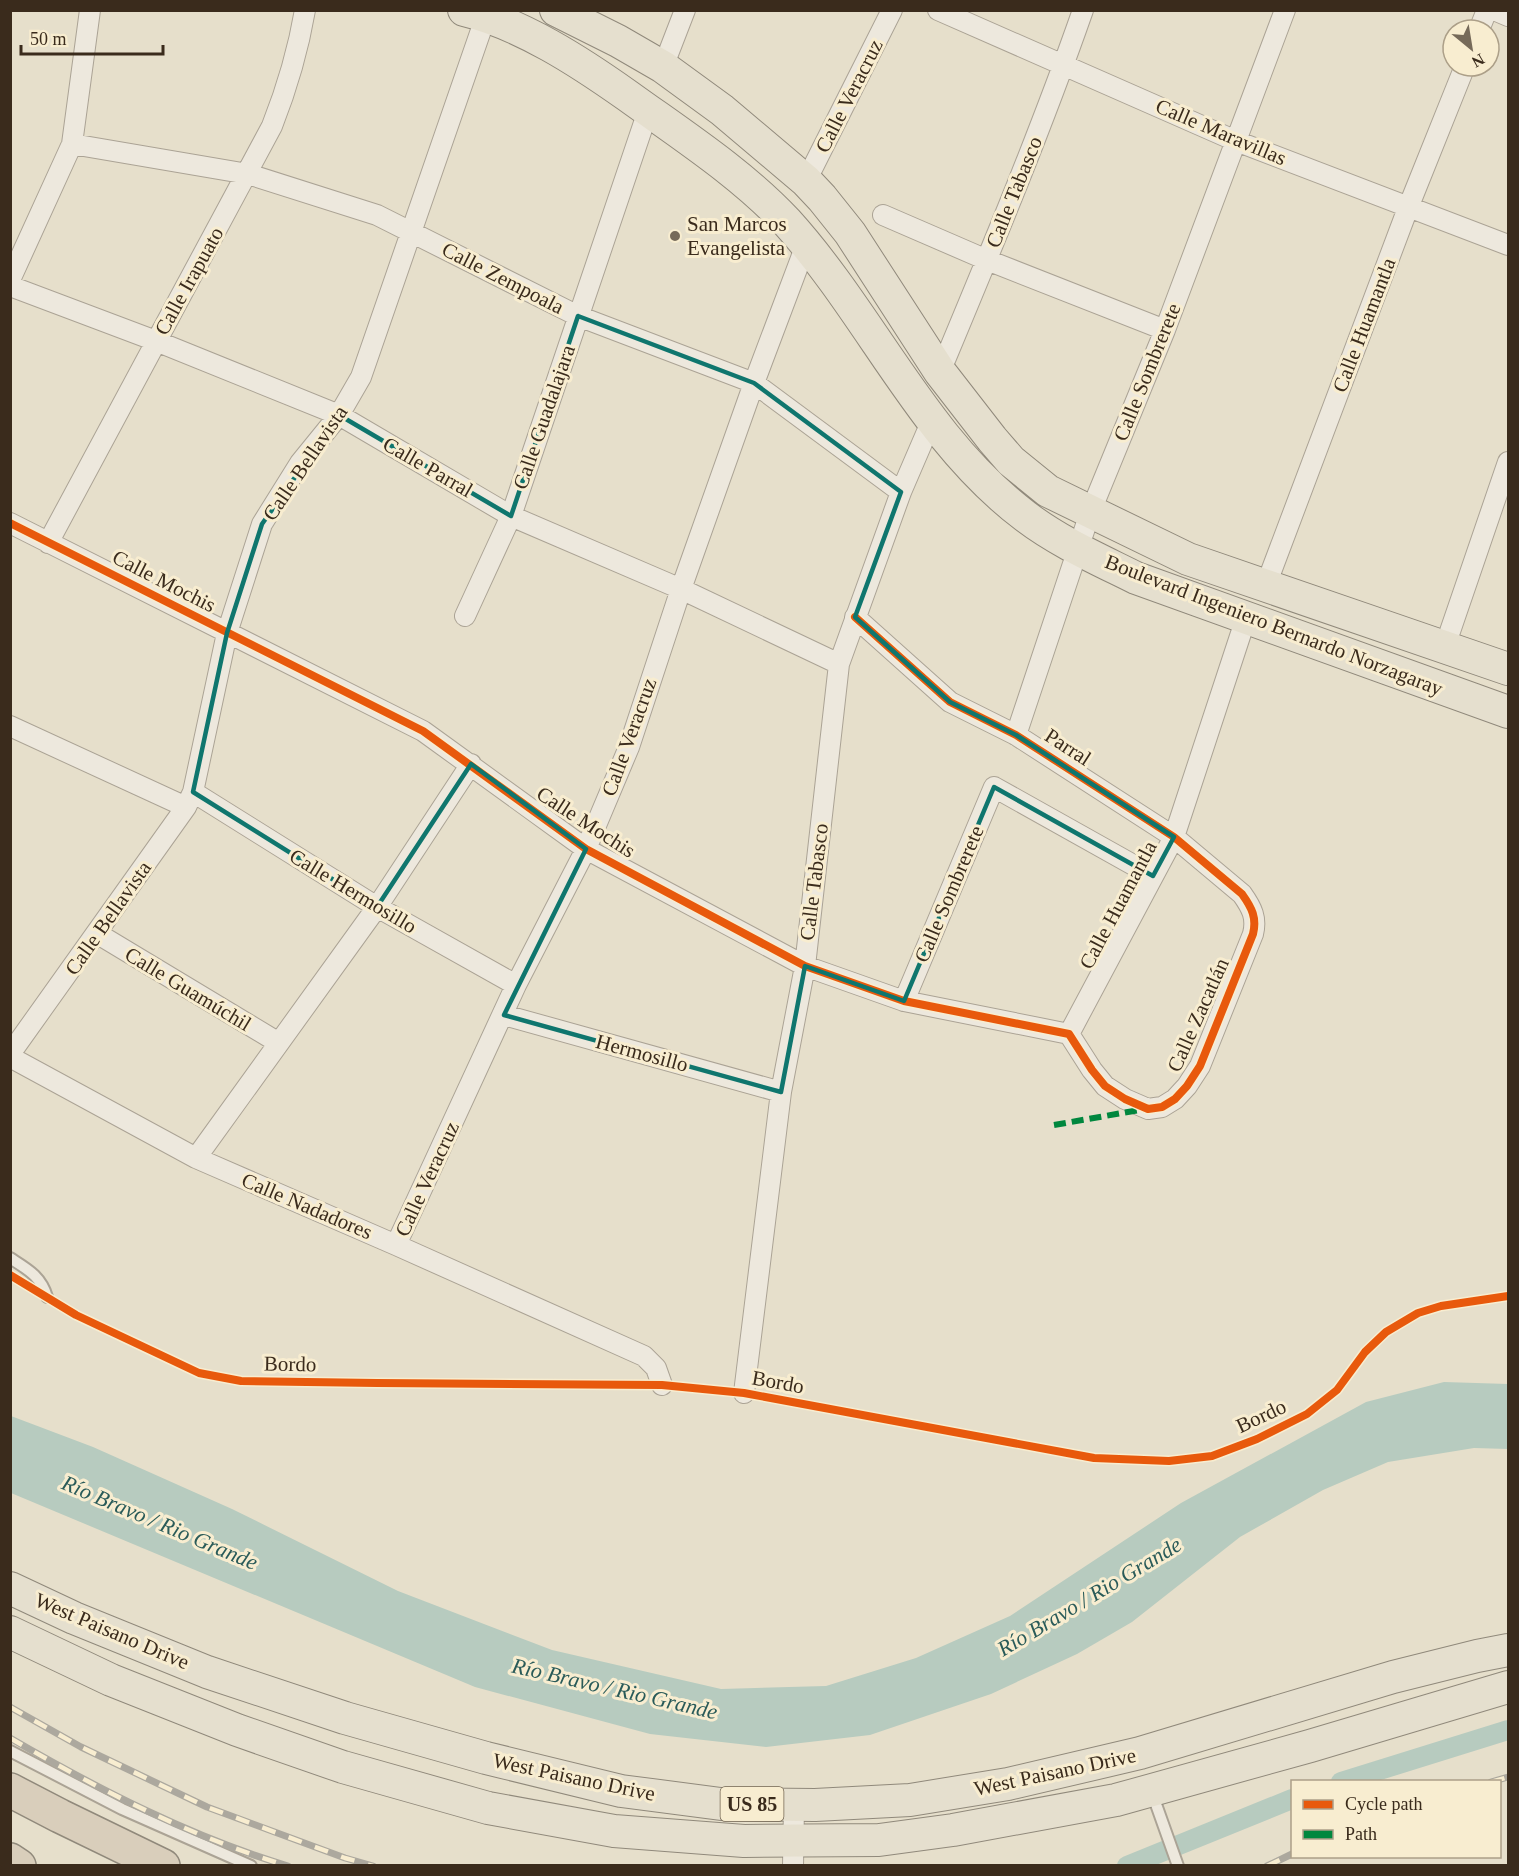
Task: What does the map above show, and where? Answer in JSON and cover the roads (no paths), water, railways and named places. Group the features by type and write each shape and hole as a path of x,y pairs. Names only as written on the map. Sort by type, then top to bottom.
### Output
{"highway":[{"path":"10,1790 163,1866"},
{"path":"10,1860 19,1866"}],"main road":[{"name":"Boulevard Ingeniero Bernardo Norzagaray","path":"556,10 663,67 730,117 806,181 850,233 940,372 992,439 1011,461 1048,491 1188,559 1509,669"},
{"name":"Boulevard Ingeniero Bernardo Norzagaray","path":"480,12 510,25 579,64 698,146 768,203 806,245 932,420 977,473 998,494 1027,517 1078,549 1136,578 1509,712"},
{"name":"West Paisano Drive","path":"10,1588 74,1618 207,1672 345,1718 486,1758 621,1791 721,1804 794,1805 910,1800 1008,1784 1140,1753 1392,1677 1509,1650"},
{"name":"West Paisano Drive","path":"10,1632 111,1680 237,1730 343,1767 488,1808 614,1832 744,1841 794,1853 953,1830 1116,1800 1509,1687"},
{"path":"1140,1753 1151,1790"}],"street":[{"path":"10,280 72,144 90,10"},
{"name":"Calle Irapuato","path":"48,543 272,126 285,94 305,10"},
{"path":"663,67 685,10"},
{"name":"Calle Veracruz","path":"806,181 892,10"},
{"name":"Calle Maravillas","path":"938,10 1236,141 1509,245"},
{"name":"Calle Tabasco","path":"940,372 987,260 1083,10"},
{"name":"Calle Sombrerete","path":"1016,735 1090,513 1165,330 1285,10"},
{"path":"1494,10 1509,15"},
{"name":"Calle Bellavista","path":"10,1056 98,934 190,800 227,633 262,524 300,464 339,415 361,377 413,232 480,12"},
{"name":"Calle Huamantla","path":"1266,585 1408,208 1460,78"},
{"name":"Calle Guadalajara","path":"465,616 511,516 648,111"},
{"name":"Calle Zempoala","path":"72,144 248,174 377,215 578,316 754,383 901,492"},
{"path":"883,215 987,260 1165,330"},
{"name":"Calle Veracruz","path":"396,1245 516,985 586,849 629,747 681,589 806,245"},
{"name":"Calle Parral","path":"10,286 156,341 339,415 511,516 681,589 839,664"},
{"name":"Calle Tabasco","path":"744,1393 781,1092 805,966 839,664 901,492 932,420"},
{"path":"1445,646 1509,462"},
{"name":"Calle Mochis","path":"10,523 423,730 586,849 805,966 904,1001 1069,1034"},
{"name":"Parral","path":"855,617 950,702 1016,735 1174,837 1242,894 1254,915"},
{"name":"Calle Huamantla","path":"1069,1034 1174,837 1246,618"},
{"name":"Calle Hermosillo","path":"10,726 190,800 516,985"},
{"path":"196,1158 377,907 471,764"},
{"name":"Calle Sombrerete","path":"904,1001 994,787 1153,876"},
{"name":"Calle Zacatlán","path":"1069,1034 1105,1086 1125,1099 1148,1109 1162,1107 1175,1099 1200,1066 1253,934 1256,924 1254,915"},
{"name":"Calle Guamúchil","path":"98,934 279,1043"},
{"name":"Hermosillo","path":"504,1015 781,1092"},
{"name":"Calle Nadadores","path":"10,1056 196,1158 644,1356 656,1368 662,1385"},
{"path":"794,1805 794,1853"}],"lane":[{"path":"10,1258 37,1276 44,1286 47,1297"},
{"path":"10,1751 122,1809 251,1866"},
{"path":"1151,1790 1178,1865"}],"water":[{"name":"Río Bravo / Rio Grande","path":"1444,1382 1508,1384 1508,1449 1474,1448 1388,1462 1323,1490 1240,1537 1132,1622 1077,1654 991,1694 870,1735 766,1747 650,1734 475,1687 11,1493 11,1416 93,1447 232,1509 398,1591 552,1650 721,1689 826,1686 916,1658 1010,1616 1181,1503 1366,1402"}],"waterway":[{"path":"1347,1780 1508,1730"},
{"path":"1127,1866 1291,1799"}],"railway":[{"path":"10,1707 81,1747 207,1807 345,1858 373,1866"},
{"path":"10,1738 146,1810 216,1841 288,1866"},
{"path":"1498,1780 1508,1777"},
{"path":"1267,1866 1291,1854"}],"place":[{"name":"San Marcos Evangelista","path":"675,236"}]}
